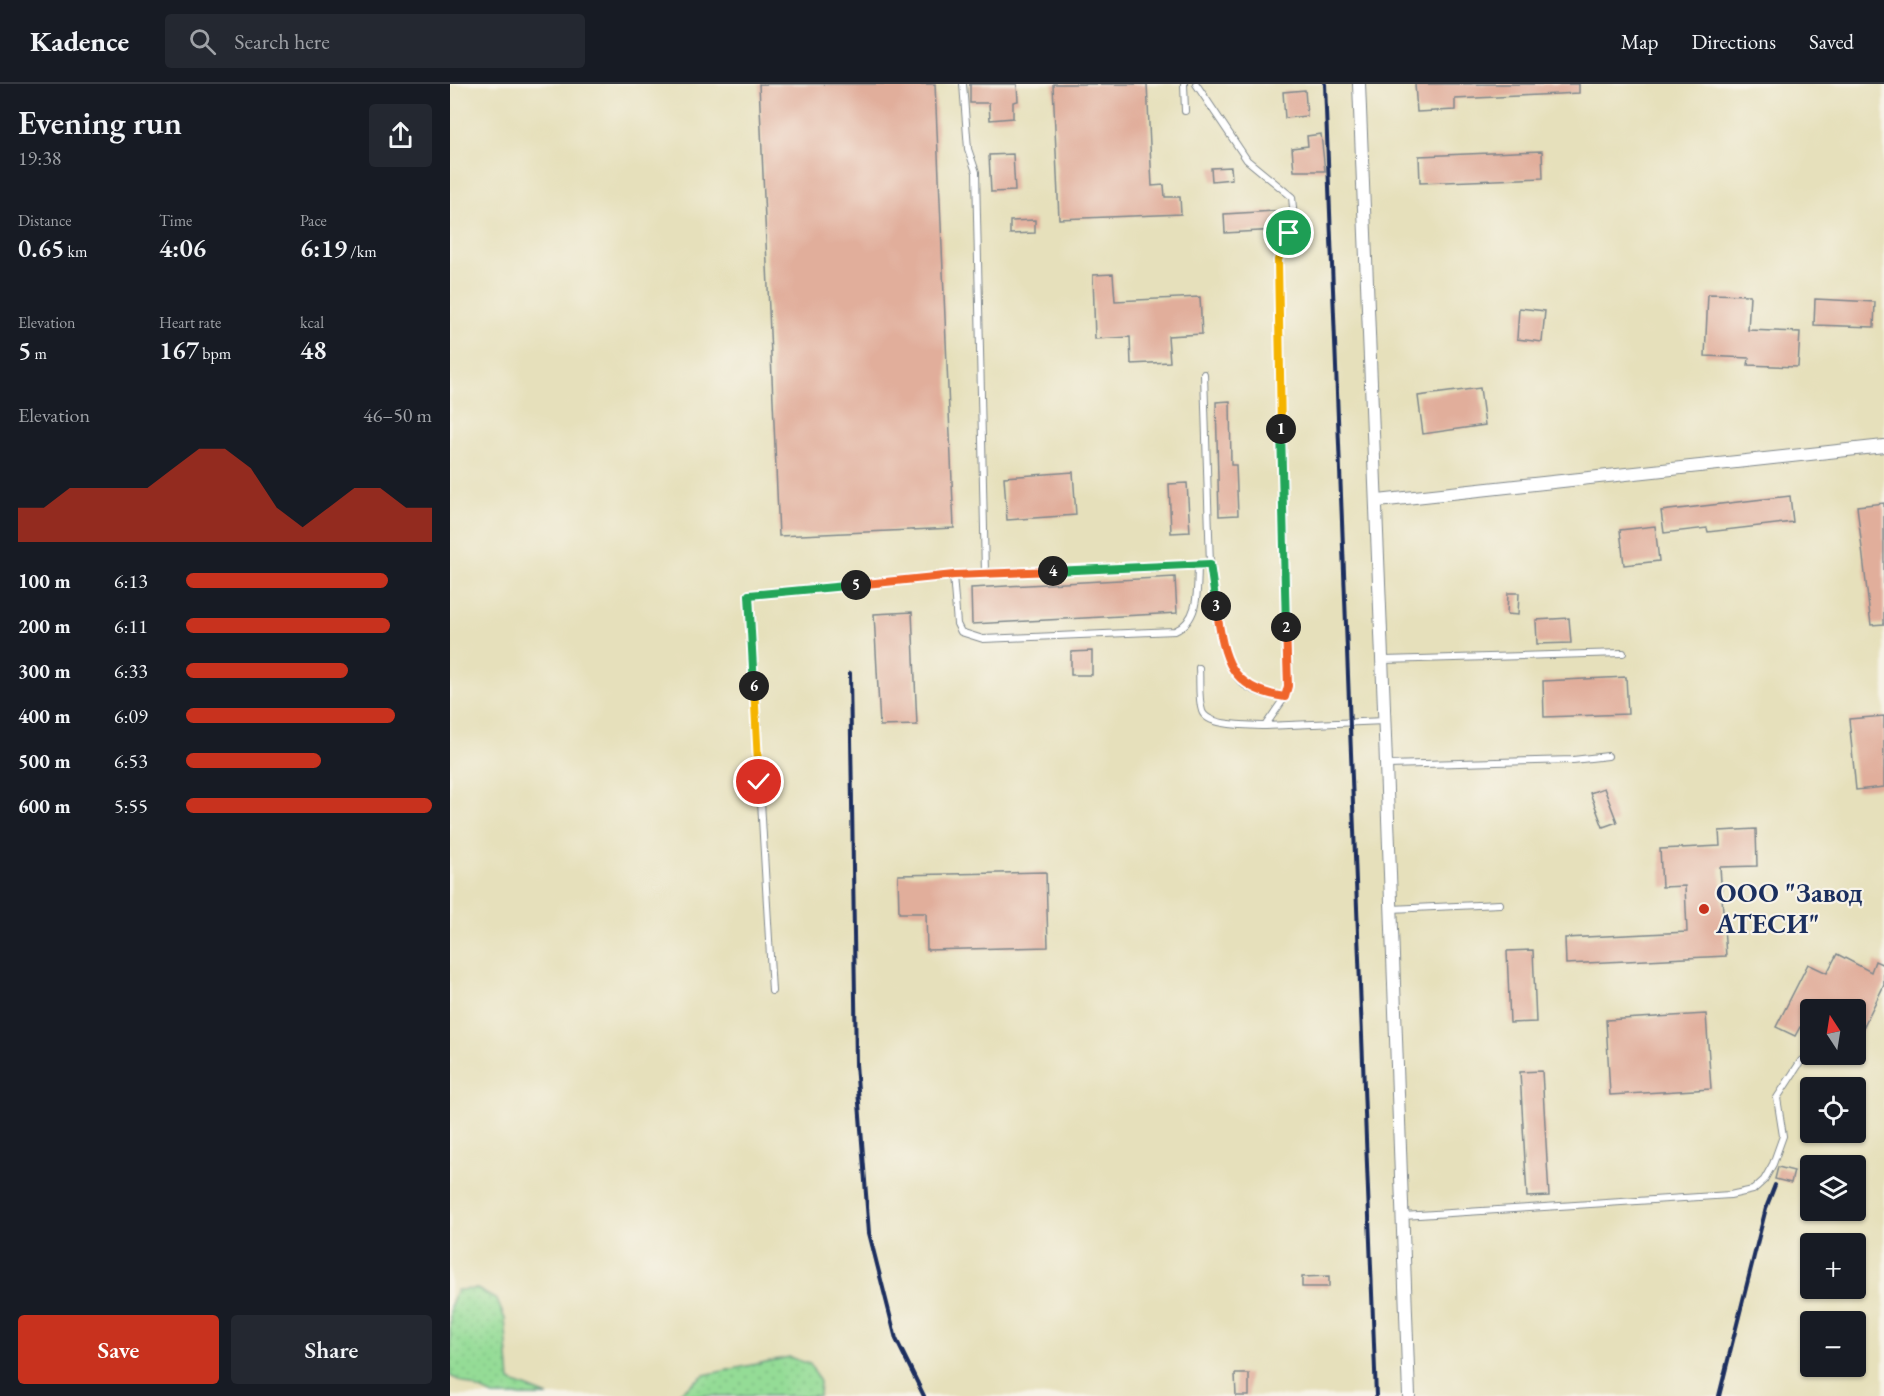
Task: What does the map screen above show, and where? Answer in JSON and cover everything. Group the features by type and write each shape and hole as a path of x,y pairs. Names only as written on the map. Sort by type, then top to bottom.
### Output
{"street":[{"path":"1359,84 1378,501 1409,1396"},
{"path":"1378,501 1884,447"}],"lane":[{"path":"963,84 968,149 976,172 985,573"},
{"path":"1184,84 1185,111"},
{"path":"1196,84 1247,160 1292,197 1294,208 1294,219 1278,260 1288,686 1285,697 1265,726"},
{"path":"1204,374 1210,564 1222,641 1233,670 1246,686 1263,694 1285,697"},
{"path":"772,991 749,595 954,575 1210,564"},
{"path":"954,575 957,624 961,632 972,637 983,639 1155,632 1175,631 1185,626 1196,606 1198,565"},
{"path":"1384,660 1623,653"},
{"path":"1199,668 1202,711 1207,718 1224,724 1265,726 1386,721"},
{"path":"1387,765 1573,760 1608,756"},
{"path":"1391,909 1500,904"},
{"path":"1402,1216 1730,1196 1753,1190 1764,1180 1784,1136 1778,1098 1800,1063"}],"green space":[{"path":"477,1289 497,1300 505,1319 510,1381 548,1396 493,1396 450,1376 450,1307 457,1290"},
{"path":"789,1357 810,1364 820,1382 819,1396 675,1396 704,1375"}],"building":[{"path":"759,84 935,84 954,528 779,536"},
{"path":"970,84 1017,84 1018,101 1013,102 1013,118 990,120 989,103 970,103"},
{"path":"1053,84 1147,84 1152,186 1164,185 1165,197 1180,197 1181,214 1059,219"},
{"path":"1415,84 1579,84 1579,93 1455,99 1455,110 1417,112"},
{"path":"1305,90 1307,116 1285,118 1283,92"},
{"path":"1321,134 1325,171 1294,171 1292,148 1308,146 1307,136"},
{"path":"1542,151 1543,178 1420,183 1419,156"},
{"path":"1013,154 1015,191 991,192 989,155"},
{"path":"1231,167 1232,179 1212,181 1211,168"},
{"path":"1275,211 1277,230 1225,233 1224,214"},
{"path":"1035,220 1035,233 1010,234 1010,221"},
{"path":"1113,274 1115,301 1200,297 1202,334 1168,336 1170,362 1131,364 1130,337 1095,339 1093,275"},
{"path":"1708,294 1750,295 1748,330 1800,332 1798,367 1748,365 1749,358 1705,356"},
{"path":"1815,299 1875,302 1874,327 1814,325"},
{"path":"1519,308 1545,311 1542,342 1517,339"},
{"path":"1480,388 1485,425 1423,434 1418,396"},
{"path":"1230,401 1231,465 1236,465 1238,515 1219,516 1216,402"},
{"path":"1073,472 1076,515 1007,520 1004,477"},
{"path":"1187,483 1190,532 1171,533 1169,484"},
{"path":"1790,496 1793,522 1708,532 1707,528 1664,533 1661,511"},
{"path":"1884,503 1884,624 1871,625 1857,506"},
{"path":"1655,526 1659,561 1624,565 1620,530"},
{"path":"1175,577 1177,613 972,624 971,588"},
{"path":"1508,593 1519,593 1518,615 1507,614"},
{"path":"912,612 917,725 880,726 874,614"},
{"path":"1569,618 1571,643 1537,644 1536,620"},
{"path":"1092,651 1092,675 1071,675 1071,652"},
{"path":"1626,677 1628,714 1544,717 1543,681"},
{"path":"1884,716 1884,787 1856,790 1849,719"},
{"path":"1604,788 1617,822 1603,827 1590,793"},
{"name":"ООО \"Завод АТЕСИ\"","path":"1756,829 1757,866 1720,867 1726,956 1566,964 1565,938 1687,932 1685,886 1662,887 1660,849 1720,846 1719,831"},
{"path":"1046,872 1048,947 927,950 926,913 899,913 898,875"},
{"path":"1533,950 1536,1022 1510,1023 1507,951"},
{"path":"1837,954 1871,972 1875,961 1884,965 1884,985 1866,1022 1866,999 1800,999 1800,1027 1795,1036 1776,1027 1808,964 1827,973"},
{"path":"1706,1014 1711,1089 1610,1095 1606,1020"},
{"path":"1542,1071 1549,1196 1527,1197 1520,1072"},
{"path":"1778,1167 1794,1171 1791,1183 1775,1179"},
{"path":"1329,1276 1329,1287 1302,1287 1302,1277"},
{"path":"1235,1374 1249,1374 1249,1396 1236,1396"}],"railway":[{"path":"1325,84 1376,1396"},
{"path":"850,673 856,1064 869,1233 896,1339 924,1396"},
{"path":"1719,1396 1766,1208 1775,1185"}],"place":[{"name":"ООО \"Завод АТЕСИ\"","path":"1704,909"}],"route":[{"path":"759,782 749,595 954,575 1210,564 1222,641 1233,670 1246,686 1263,694 1285,697 1288,686 1278,260 1280,250 1289,233"}]}
